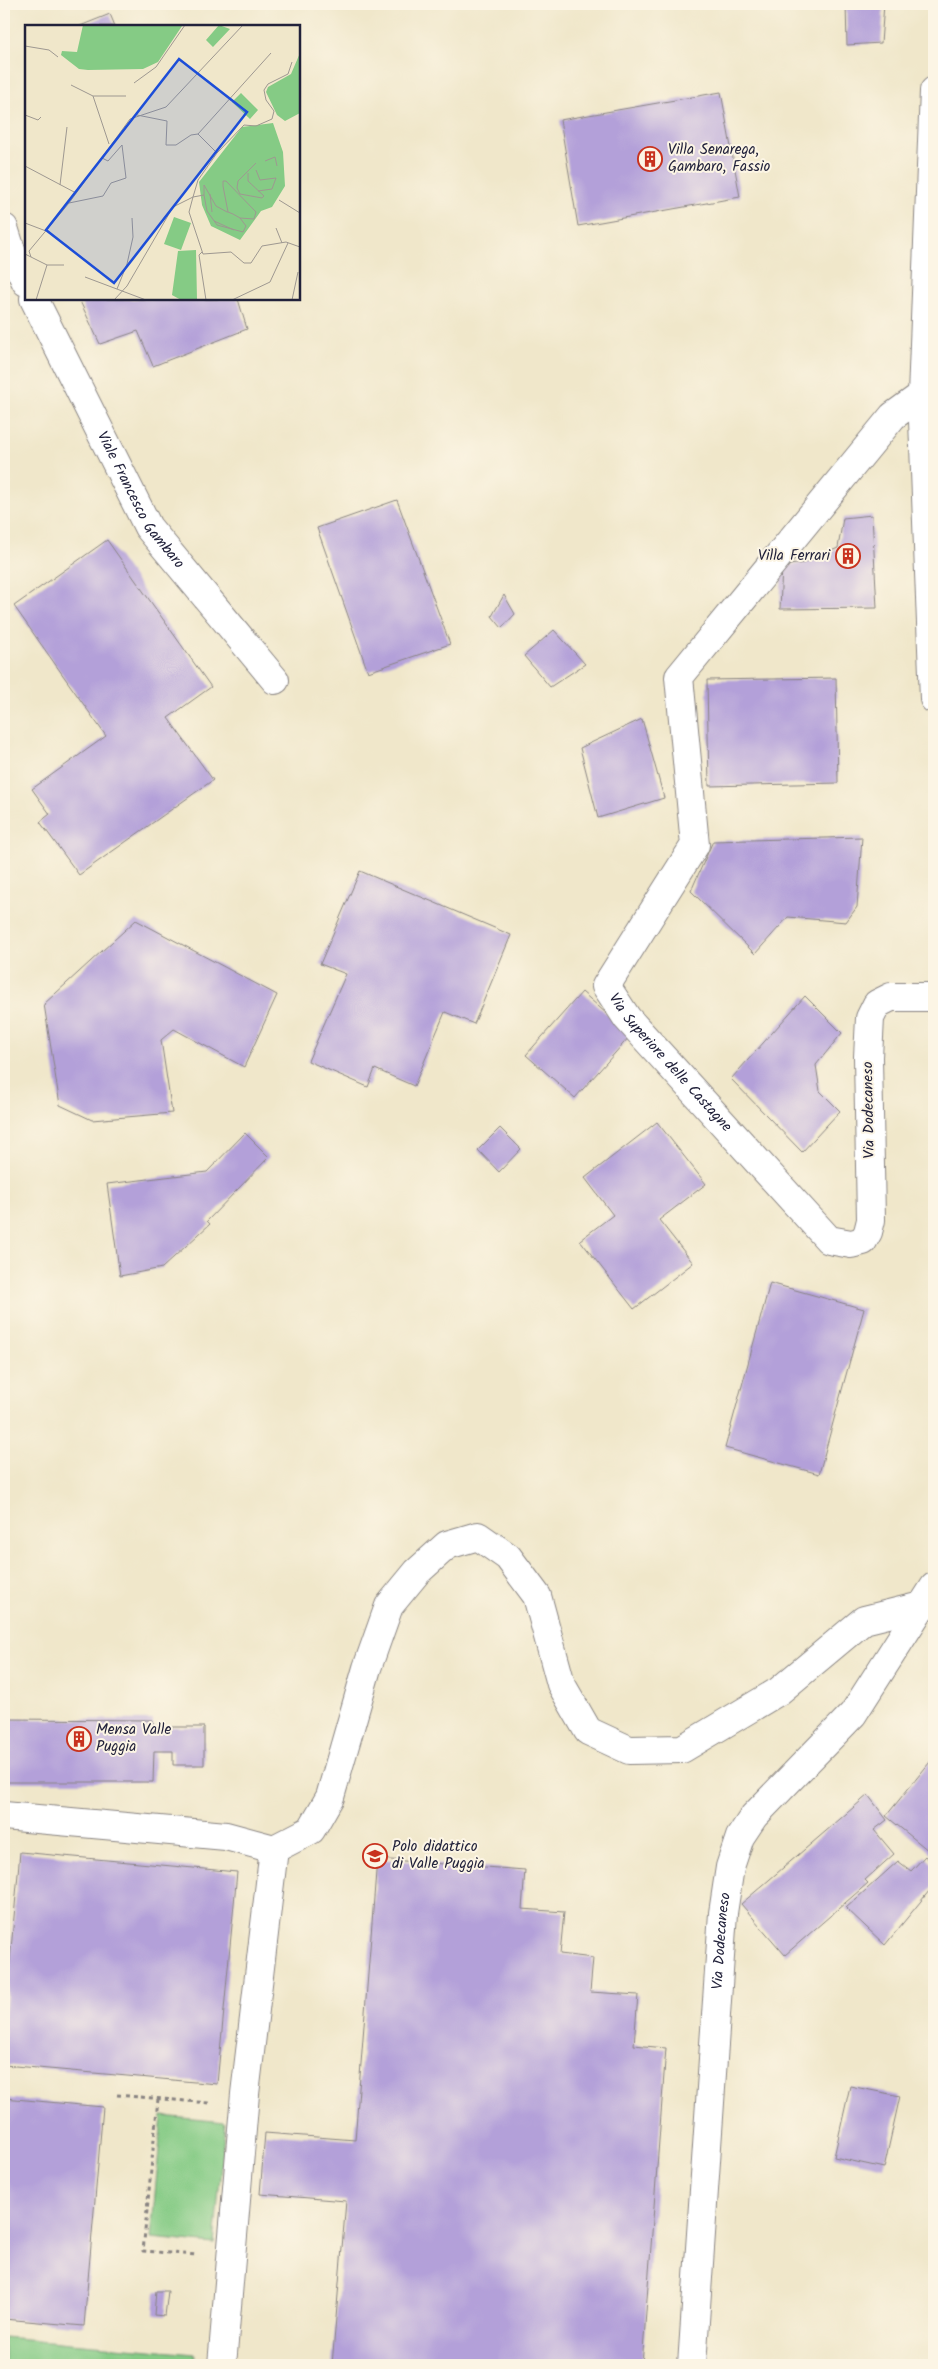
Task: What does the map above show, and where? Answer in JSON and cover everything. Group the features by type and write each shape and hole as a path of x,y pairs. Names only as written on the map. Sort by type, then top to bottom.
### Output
{"street":[{"path":"934,91 922,394 930,517 934,698"},
{"path":"4,228 12,253 25,280"},
{"name":"Viale Francesco Gambaro","path":"34,300 148,527 276,680"},
{"name":"Via Superiore delle Castagne","path":"829,1240 627,1018 606,986 696,845 679,677 893,416 922,394"},
{"name":"Via Dodecaneso","path":"829,1240 851,1244 863,1241 871,1220 868,1057 870,1018 877,1004 891,997 934,997"},
{"path":"4,1816 226,1836 274,1848 311,1830 330,1798 366,1668 388,1606 417,1572 447,1545 478,1536 508,1557 537,1596 561,1684 588,1731 629,1750 682,1749 779,1691 864,1620 930,1596"},
{"name":"Via Dodecaneso","path":"692,2365 722,1922 730,1867 740,1837 754,1816 853,1714 930,1596"},
{"path":"222,2365 244,2106 274,1848"}],"path":[{"path":"117,2095 244,2106"},
{"path":"158,2099 144,2251 231,2257"}],"green space":[{"path":"162,2116 225,2122 214,2244 151,2238"},
{"path":"4,2337 195,2354 194,2365 4,2365"}],"building":[{"path":"846,4 884,4 881,43 847,45"},
{"path":"110,14 115,25 82,25"},
{"name":"Villa Senarega, Gambaro, Fassio","path":"721,92 740,197 578,226 560,120"},
{"path":"79,300 238,300 247,329 153,366 138,331 100,344"},
{"path":"397,500 450,644 368,672 317,528"},
{"name":"Villa Ferrari","path":"872,515 877,608 780,609 782,566 804,563 838,548 843,518"},
{"path":"107,540 211,687 168,718 213,780 79,875 40,822 50,814 32,789 106,736 14,606"},
{"path":"504,595 515,614 502,628 492,616"},
{"path":"554,630 585,664 550,687 524,656"},
{"path":"836,678 838,783 709,786 707,680"},
{"path":"642,719 664,798 598,818 580,748"},
{"path":"862,837 857,907 846,922 788,917 755,954 691,891 713,841"},
{"path":"360,871 511,935 474,1024 445,1012 414,1086 375,1069 368,1087 308,1061 346,974 320,964"},
{"path":"136,920 277,995 244,1067 174,1029 161,1040 172,1113 92,1120 60,1105 44,1004"},
{"path":"582,992 631,1035 575,1098 526,1055"},
{"path":"805,996 842,1033 816,1065 820,1091 840,1111 802,1152 731,1079"},
{"path":"657,1122 706,1184 659,1220 693,1263 634,1309 580,1240 613,1215 585,1178"},
{"path":"500,1128 521,1149 499,1172 478,1150"},
{"path":"245,1133 269,1157 207,1221 210,1224 162,1268 120,1276 107,1184 207,1172"},
{"path":"770,1283 864,1309 819,1474 725,1448"},
{"name":"Mensa Valle Puggia","path":"4,1719 153,1720 153,1727 204,1727 204,1765 173,1765 173,1751 154,1751 153,1782 4,1782"},
{"path":"934,1757 934,1855 886,1816"},
{"path":"868,1795 887,1820 874,1830 894,1854 865,1880 868,1883 785,1955 741,1904"},
{"path":"20,1852 237,1872 217,2084 4,2065 4,2025"},
{"path":"925,1856 934,1865 934,1885 885,1945 846,1908 898,1861 911,1871"},
{"path":"377,1859 525,1870 522,1909 564,1912 560,1954 593,1958 590,1992 638,1995 634,2045 666,2048 642,2365 332,2365 346,2201 260,2194 265,2133 355,2140"},
{"path":"850,2086 900,2096 884,2168 834,2157"},
{"path":"4,2098 103,2107 84,2326 4,2319"},
{"path":"156,2291 168,2291 165,2316 154,2315"}],"place":[{"name":"Villa Senarega, Gambaro, Fassio","path":"650,159"},
{"name":"Villa Ferrari","path":"848,556"},
{"name":"Mensa Valle Puggia","path":"79,1739"},
{"name":"Polo didattico di Valle Puggia","path":"375,1856"}]}
